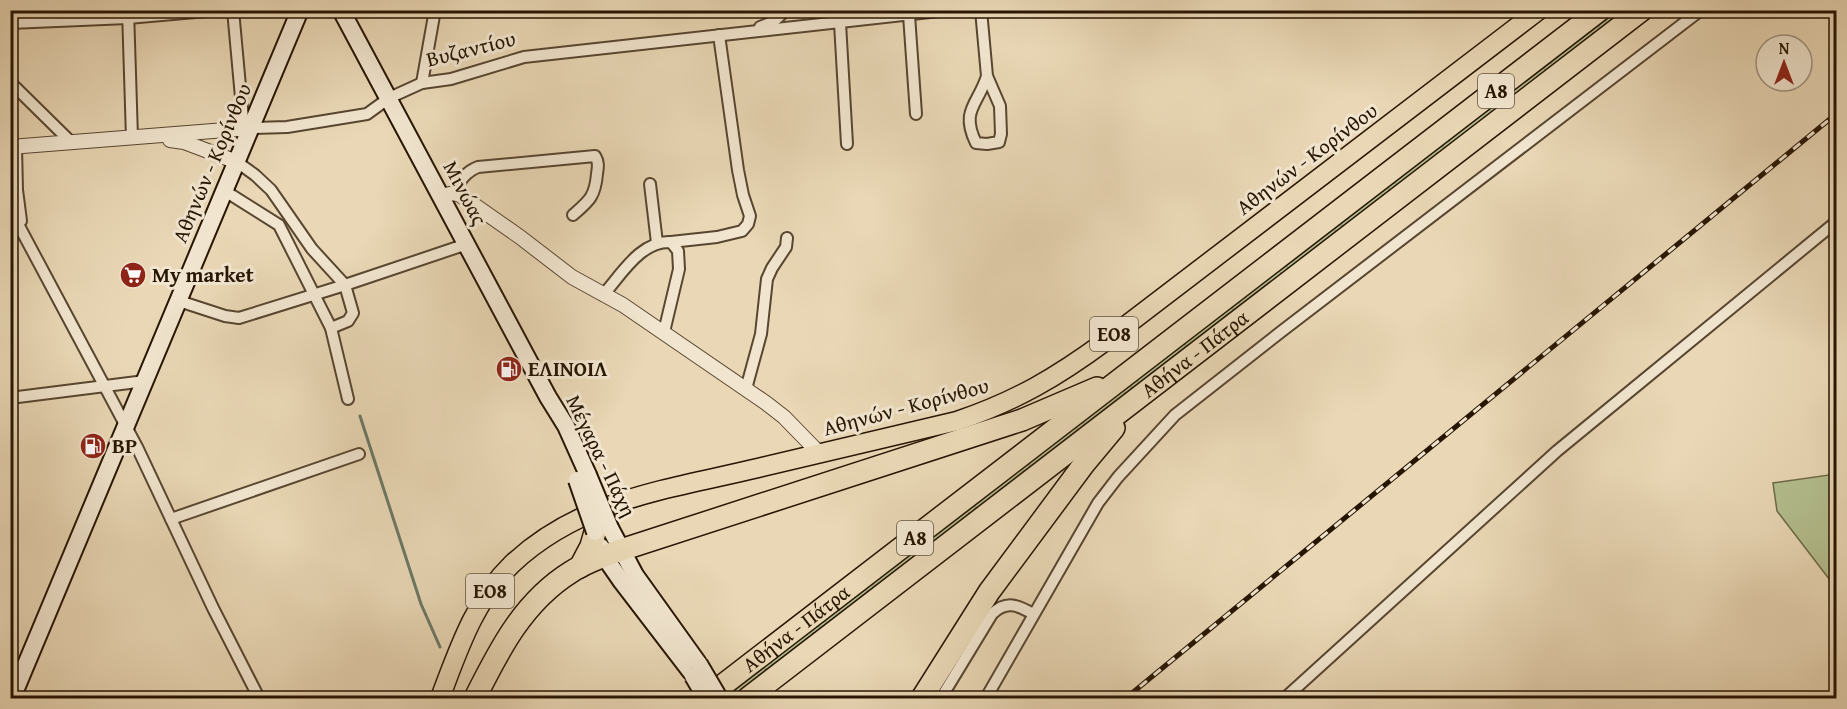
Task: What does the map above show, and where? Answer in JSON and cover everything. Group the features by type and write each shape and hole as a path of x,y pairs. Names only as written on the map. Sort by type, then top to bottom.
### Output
{"highway":[{"name":"Αθήνα - Πάτρα","path":"706,699 1600,10"},
{"name":"Αθήνα - Πάτρα","path":"748,699 1642,10"},
{"path":"475,699 499,650 517,622 556,583 580,567 613,553 1022,420 1124,377"},
{"path":"922,699 989,592 1132,403"},
{"path":"580,567 603,530"}],"main road":[{"name":"Αθηνών - Κορίνθου","path":"12,699 300,10"},
{"name":"Μινώας","path":"341,10 388,98 447,195 466,244 548,397"},
{"name":"Αθηνών - Κορίνθου","path":"440,699 464,634 494,585 511,565 534,545 557,530 613,503 957,421 995,408 1032,390 1072,366 1539,10"},
{"name":"Μέγαρα - Πάχη","path":"548,397 567,426 583,478 613,553 719,699"},
{"name":"Μέγαρα - Πάχη","path":"695,668 706,699"}],"street":[{"path":"10,23 218,10"},
{"path":"219,131 223,127 242,124 243,119 233,10"},
{"path":"422,83 435,10"},
{"path":"736,34 772,22 786,10"},
{"name":"Βυζαντίου","path":"13,147 287,127 367,114 388,98 422,83 451,79 524,57 948,10"},
{"path":"981,10 987,76 1000,106 999,142 987,144 976,142 968,126 969,114 987,76"},
{"path":"986,699 1098,503 1118,477 1175,416 1282,331 1701,10"},
{"path":"128,14 132,138"},
{"path":"909,15 916,114"},
{"path":"840,23 847,144"},
{"path":"603,295 639,254 657,243 717,237 742,231 749,220 749,212 742,195 719,35"},
{"path":"10,82 72,142"},
{"path":"153,136 184,142 237,162 271,190 312,249 345,285 353,313 348,321 331,328"},
{"path":"13,147 17,190 16,228"},
{"path":"447,195 469,170 478,167 595,156 598,165 596,188 590,200 573,215"},
{"path":"650,184 657,243"},
{"path":"225,191 279,225 331,328 348,399"},
{"path":"447,195 460,195 572,277 623,305 664,332 784,417 820,454"},
{"path":"10,209 16,228 126,426 259,699"},
{"path":"1285,699 1557,451 1836,222"},
{"path":"746,389 761,334 767,279 786,247 788,238"},
{"path":"664,332 679,269 678,251 671,242"},
{"path":"179,301 225,316 239,318 466,244"},
{"path":"10,398 145,381"},
{"path":"171,519 359,454"},
{"path":"941,699 992,614 998,608 1018,605 1033,614"}],"green space":[{"path":"1617,11 1626,11 732,698 723,698"},
{"path":"1836,474 1836,588 1777,511 1773,483"}],"waterway":[{"path":"360,416 421,604 440,647"}],"railway":[{"path":"1126,698 1836,114"}],"place":[{"name":"My market","path":"133,275"},
{"name":"ΕΛΙΝΟΙΛ","path":"509,369"},
{"name":"BP","path":"93,446"}]}
